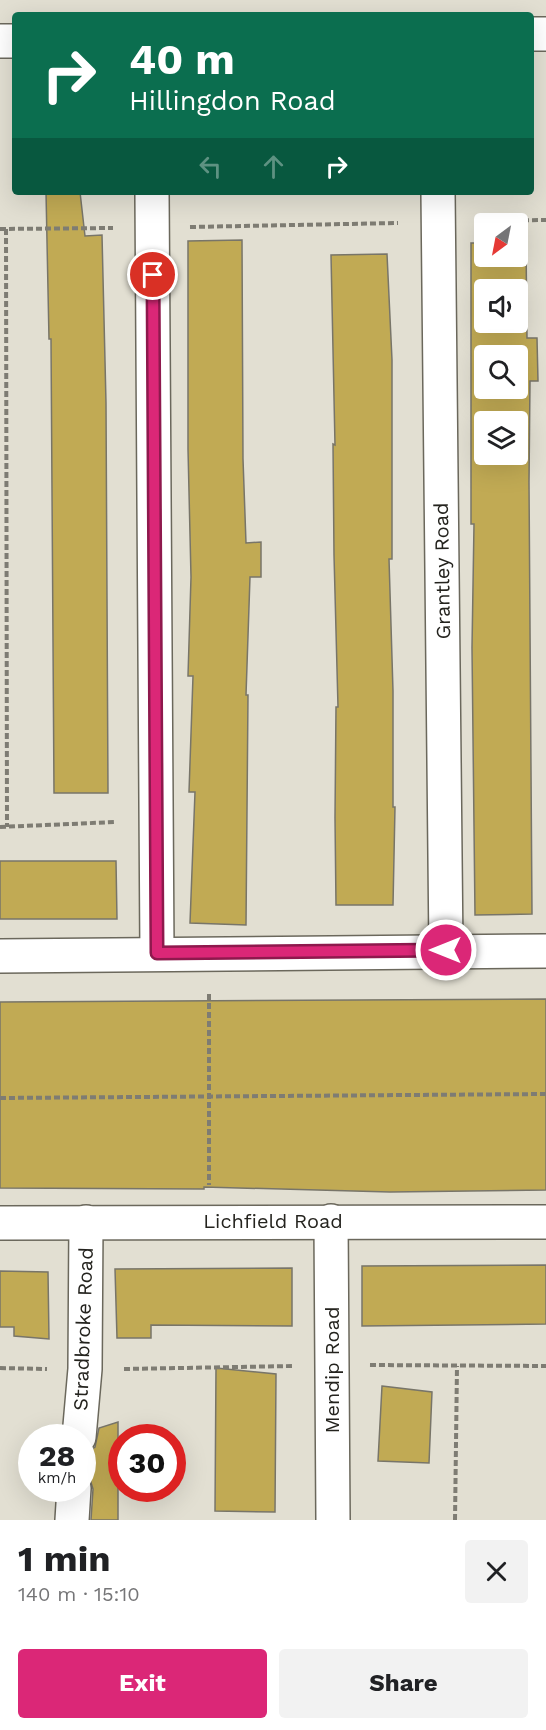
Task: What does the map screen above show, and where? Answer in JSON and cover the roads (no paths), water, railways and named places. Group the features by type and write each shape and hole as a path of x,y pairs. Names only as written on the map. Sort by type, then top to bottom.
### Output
{"street":[{"path":"152,195 157,953"},
{"name":"Grantley Road","path":"439,207 446,950"},
{"path":"0,956 446,950 546,951"},
{"name":"Mendip Road","path":"331,1221 333,1520"},
{"name":"Stradbroke Road","path":"80,1424 85,1369 86,1222"},
{"name":"Lichfield Road","path":"0,1223 546,1222"},
{"path":"72,1520 73,1502"}]}
